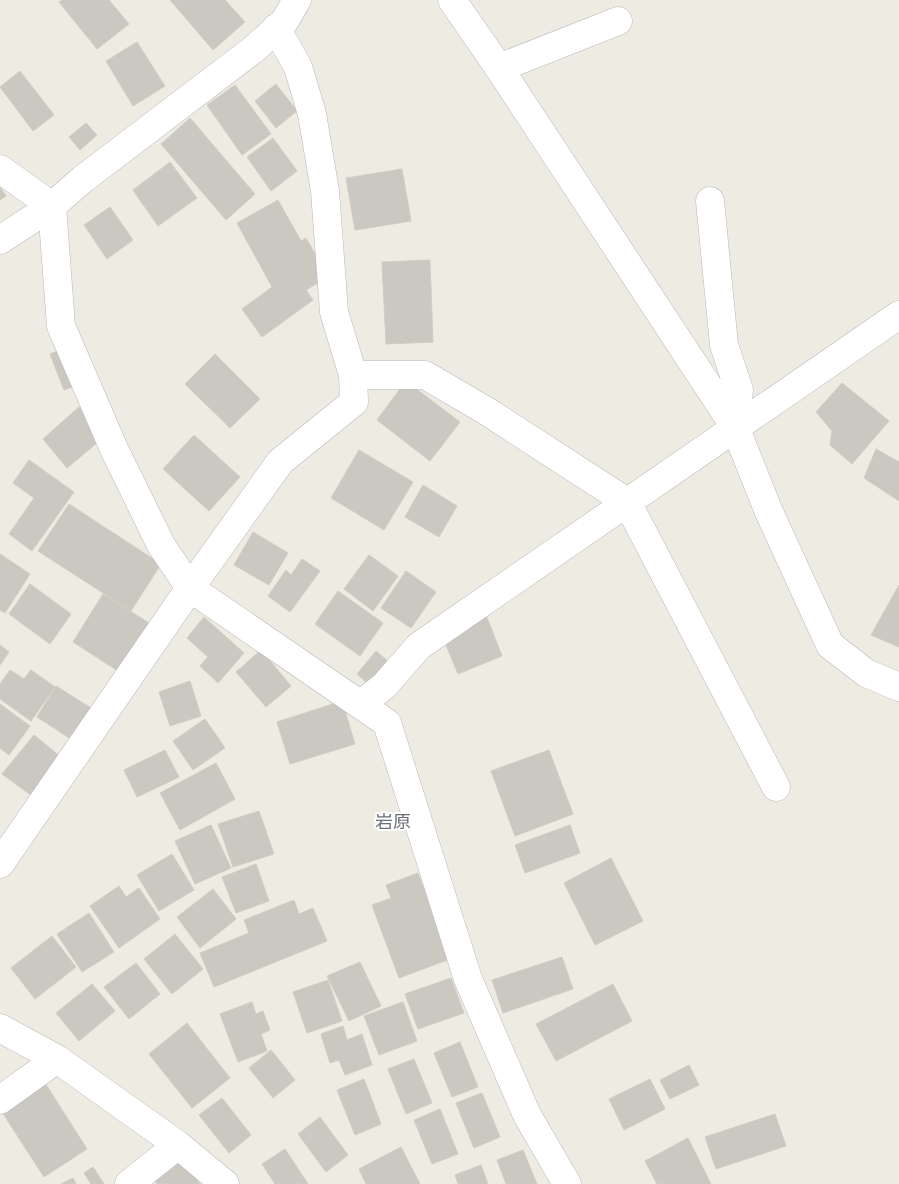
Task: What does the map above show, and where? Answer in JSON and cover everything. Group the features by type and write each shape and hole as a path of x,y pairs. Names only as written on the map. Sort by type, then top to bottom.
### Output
{"street":[{"path":"0,240 52,206 83,179 254,49 284,22 298,0"},
{"path":"452,0 500,68 735,427 769,512 830,645 866,672 899,687"},
{"path":"500,68 618,21"},
{"path":"0,864 190,588 280,462 354,402 353,375 334,312 325,191 312,114 298,67 276,28"},
{"path":"0,169 52,206"},
{"path":"710,201 724,345 739,390 735,427"},
{"path":"52,206 61,326 114,449 161,545 190,588 387,723 468,979 527,1115 567,1184"},
{"path":"361,704 384,686 419,646 899,315"},
{"path":"353,375 425,375 488,412 627,502 776,787"},
{"path":"0,1028 57,1059 178,1145 225,1184"},
{"path":"0,1100 57,1059"},
{"path":"129,1184 178,1145"}],"building":[{"path":"62,0 109,0 129,24 97,49 59,2"},
{"path":"170,0 225,0 245,22 213,50"},
{"path":"137,42 165,86 133,106 106,61"},
{"path":"20,71 54,115 33,131 0,87"},
{"path":"276,84 297,111 276,128 255,101"},
{"path":"235,85 271,134 242,155 207,105"},
{"path":"190,118 255,194 226,220 161,144"},
{"path":"86,123 97,135 80,150 69,137"},
{"path":"273,138 297,171 271,191 247,157"},
{"path":"170,162 197,198 158,226 133,190"},
{"path":"402,169 411,221 355,230 346,178"},
{"path":"0,187 6,196 0,200"},
{"path":"278,200 301,241 306,238 328,277 306,290 313,300 262,337 242,309 272,287 237,223"},
{"path":"110,207 133,240 107,259 84,225"},
{"path":"430,260 433,342 386,344 382,262"},
{"path":"66,348 80,384 64,390 50,354"},
{"path":"215,354 260,399 230,428 185,384"},
{"path":"406,381 460,422 430,461 377,420"},
{"path":"842,383 889,421 852,464 830,445 832,431 816,412"},
{"path":"79,407 104,437 67,468 43,439"},
{"path":"194,435 240,477 209,511 163,469"},
{"path":"876,449 899,462 899,501 864,478"},
{"path":"359,450 413,482 384,530 331,498"},
{"path":"29,460 74,492 32,551 9,534 34,498 13,483"},
{"path":"423,485 457,506 439,537 405,517"},
{"path":"69,504 161,564 131,611 38,551"},
{"path":"253,532 288,553 269,585 234,565"},
{"path":"0,554 30,574 5,613 0,610"},
{"path":"369,555 398,576 373,611 344,589"},
{"path":"302,559 320,571 290,612 268,596 286,570 291,575"},
{"path":"406,571 436,592 411,628 381,608"},
{"path":"30,584 71,614 50,644 9,614"},
{"path":"899,585 899,647 871,635"},
{"path":"338,591 383,623 360,656 315,624"},
{"path":"103,594 149,623 118,671 73,642"},
{"path":"486,615 502,656 458,674 441,633"},
{"path":"204,617 244,653 218,683 200,666 208,657 187,638"},
{"path":"0,645 9,652 0,665"},
{"path":"261,650 291,686 266,707 236,672"},
{"path":"376,651 395,667 375,690 357,674"},
{"path":"10,670 24,679 31,670 55,687 31,721 0,699 0,684"},
{"path":"190,681 201,716 170,726 159,692"},
{"path":"56,686 94,710 74,741 37,717"},
{"path":"342,701 355,744 290,764 277,722"},
{"path":"0,704 30,726 9,755 0,748"},
{"path":"205,719 225,748 193,770 173,741"},
{"path":"34,735 61,757 35,798 2,774"},
{"path":"165,750 179,777 137,797 124,770"},
{"path":"549,750 573,814 515,836 491,771"},
{"path":"216,763 235,799 180,830 160,793"},
{"path":"259,811 274,854 233,867 218,824"},
{"path":"211,825 231,868 195,884 175,841"},
{"path":"570,825 580,853 525,873 515,845"},
{"path":"172,854 194,890 159,911 137,875"},
{"path":"611,858 643,921 595,945 564,883"},
{"path":"256,864 269,901 236,913 222,877"},
{"path":"418,873 450,959 399,978 372,905 391,898 386,885"},
{"path":"119,886 126,897 139,888 160,919 119,948 90,906"},
{"path":"213,889 236,919 200,948 177,917"},
{"path":"294,900 299,914 313,908 327,941 214,987 200,953 249,933 244,920"},
{"path":"89,913 114,952 82,972 57,934"},
{"path":"175,934 203,969 172,994 144,959"},
{"path":"52,936 76,967 35,999 11,968"},
{"path":"562,957 573,989 503,1013 492,980"},
{"path":"360,962 381,1006 349,1021 327,976"},
{"path":"136,963 160,994 129,1019 104,987"},
{"path":"451,978 464,1013 418,1029 405,994"},
{"path":"328,980 342,1021 307,1033 293,992"},
{"path":"92,984 115,1011 79,1041 56,1013"},
{"path":"613,984 632,1021 556,1061 536,1024"},
{"path":"252,1002 256,1014 263,1011 270,1030 261,1034 267,1051 238,1062 220,1014"},
{"path":"403,1002 417,1041 379,1055 364,1016"},
{"path":"187,1023 230,1078 192,1108 149,1054"},
{"path":"343,1026 347,1040 362,1034 372,1065 345,1075 339,1060 330,1063 321,1034"},
{"path":"460,1042 478,1087 452,1097 434,1053"},
{"path":"271,1050 295,1080 273,1098 249,1068"},
{"path":"414,1059 432,1103 406,1114 388,1069"},
{"path":"689,1065 699,1085 670,1099 660,1080"},
{"path":"364,1079 381,1124 355,1135 337,1090"},
{"path":"650,1079 665,1109 624,1130 609,1099"},
{"path":"45,1083 87,1149 44,1177 2,1112"},
{"path":"482,1093 500,1137 474,1148 456,1103"},
{"path":"222,1098 251,1135 229,1153 199,1115"},
{"path":"440,1109 458,1154 432,1164 414,1120"},
{"path":"775,1114 786,1146 716,1169 705,1137"},
{"path":"320,1117 348,1155 326,1172 298,1134"},
{"path":"688,1138 711,1184 657,1184 645,1161"},
{"path":"401,1147 420,1184 366,1184 359,1169"},
{"path":"285,1149 308,1184 275,1184 262,1164"},
{"path":"523,1150 537,1184 506,1184 497,1160"},
{"path":"181,1160 200,1184 157,1184 155,1181"},
{"path":"481,1165 488,1184 458,1184 455,1175"},
{"path":"93,1167 104,1184 91,1184 84,1173"},
{"path":"73,1178 76,1184 61,1184"}],"district":[{"name":"岩原","path":"393,821"}]}
